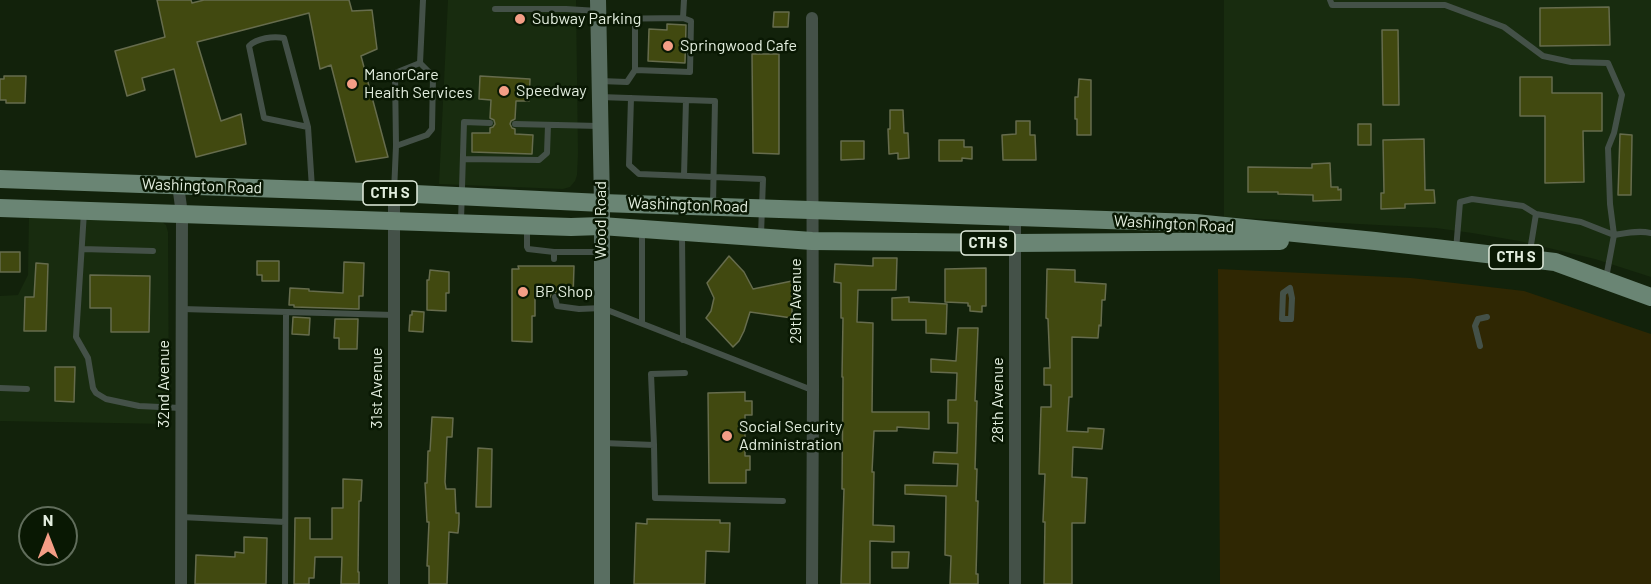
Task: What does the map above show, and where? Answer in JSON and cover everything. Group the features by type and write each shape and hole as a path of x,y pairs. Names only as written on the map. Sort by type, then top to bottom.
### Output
{"main road":[{"name":"Washington Road","path":"0,179 602,203 1195,223 1555,262 1651,297"},
{"path":"84,182 84,211"},
{"name":"Washington Road","path":"0,208 572,227 601,226 812,241 1015,243 1375,241"}],"street":[{"name":"Wood Road","path":"598,10 602,203 602,584"},
{"name":"29th Avenue","path":"812,18 812,584"},
{"name":"32nd Avenue","path":"178,185 182,214 181,584"},
{"name":"31st Avenue","path":"394,193 394,584"},
{"name":"28th Avenue","path":"1015,217 1015,584"}],"lane":[{"path":"396,146 427,135 432,129 433,76 420,63 423,0"},
{"path":"683,18 684,0"},
{"path":"1330,0 1332,5 1445,5 1504,27 1543,56 1571,62 1608,63 1622,95 1614,133 1608,148 1610,204 1614,235 1606,280"},
{"path":"495,9 598,10 635,19 683,18 691,21 690,72 635,70"},
{"path":"599,89 627,82 635,70 635,19"},
{"path":"308,127 264,118 249,46 254,41 284,38 308,127 313,190"},
{"path":"394,193 395,73 420,63"},
{"path":"599,89 631,98 715,101 713,206"},
{"path":"631,98 629,165 639,174 763,179 761,237"},
{"path":"684,176 686,100"},
{"path":"461,223 464,122 490,123"},
{"path":"515,124 600,126"},
{"path":"463,159 539,160 547,153 548,125"},
{"path":"1456,250 1460,202 1472,199 1523,206 1536,214 1581,222 1614,235 1651,232"},
{"path":"84,211 76,337 88,358 91,380 96,393 106,399 139,406 181,408"},
{"path":"1528,259 1536,214"},
{"path":"527,224 528,249 554,256 602,252"},
{"path":"642,229 642,324"},
{"path":"682,232 683,340"},
{"path":"82,249 153,251"},
{"path":"555,297 557,306 562,308 602,308 813,390"},
{"path":"181,309 394,315"},
{"path":"285,584 286,312"},
{"path":"1479,346 1475,326 1478,319 1487,317"},
{"path":"685,373 651,374 655,498 783,501"},
{"path":"0,388 27,389"},
{"path":"602,443 654,445"},
{"path":"181,518 285,522"}],"shaded area":[{"path":"448,0 576,0 578,154 577,175 570,187 563,189 439,184"},
{"path":"1224,0 1651,0 1651,277 1595,259 1519,241 1472,233 1436,228 1224,217"},
{"path":"29,214 161,221 166,225 168,232 169,424 0,421 0,296 18,295 28,275"},
{"path":"1218,269 1411,278 1524,291 1651,334 1651,584 1220,584"}],"building":[{"name":"ManorCare Health Services","path":"157,0 191,0 192,3 204,0 349,0 352,11 372,10 377,49 361,56 388,157 356,162 331,65 320,69 309,13 197,42 221,121 241,114 246,144 196,157 174,69 142,78 145,90 127,96 115,51 165,37"},
{"path":"1609,7 1610,45 1540,46 1540,8"},
{"path":"774,12 789,12 788,27 773,27"},
{"name":"Springwood Cafe","path":"667,24 686,25 685,63 648,61 649,29 667,30"},
{"path":"1382,30 1398,30 1399,105 1383,105"},
{"path":"752,54 779,54 779,154 753,153"},
{"path":"4,76 26,76 25,103 6,103 6,100 0,100 0,79 4,79"},
{"path":"480,76 530,79 529,101 516,101 515,119 510,124 515,129 515,134 533,135 532,154 472,152 472,133 490,133 490,128 495,124 490,118 491,100 479,99"},
{"path":"1520,77 1552,77 1552,93 1602,93 1602,131 1583,131 1584,182 1545,183 1545,116 1520,116"},
{"path":"1079,79 1091,80 1091,135 1077,135 1075,97 1078,97"},
{"path":"890,110 903,110 904,133 908,133 909,158 898,159 898,153 889,154"},
{"path":"1016,121 1030,121 1030,135 1035,135 1036,160 1003,160 1002,135 1016,134"},
{"path":"1358,124 1371,124 1371,145 1358,145"},
{"path":"1620,134 1632,135 1631,195 1618,195"},
{"path":"1424,139 1425,190 1434,190 1435,203 1405,204 1405,208 1381,209 1381,193 1384,193 1383,140"},
{"path":"939,140 964,140 964,147 972,147 972,159 939,161"},
{"path":"841,141 864,141 864,159 841,160"},
{"path":"1330,163 1331,187 1341,189 1341,200 1313,201 1313,195 1248,192 1248,167 1312,168 1312,164"},
{"path":"0,252 20,252 20,272 0,272"},
{"path":"729,256 744,272 753,289 792,281 792,318 750,312 744,331 733,347 706,318 711,311 714,298 707,283"},
{"path":"873,258 897,258 896,290 858,290 857,322 873,323 872,412 929,412 929,429 897,427 897,431 874,431 873,525 894,526 894,542 870,541 870,584 841,584 844,489 842,489 843,318 841,318 841,283 834,282 835,264 873,266"},
{"path":"257,261 279,261 279,281 262,281 262,275 257,275"},
{"path":"344,262 364,263 363,296 359,296 359,309 289,305 290,288 343,293"},
{"path":"36,263 48,264 46,331 24,331 25,297 34,297"},
{"path":"518,266 574,266 573,298 560,297 554,292 550,297 535,297 532,342 512,341 512,269 519,269"},
{"path":"986,268 986,306 982,306 982,312 970,311 968,303 945,302 945,269"},
{"path":"1047,269 1075,270 1075,282 1106,284 1098,338 1072,337 1072,397 1069,397 1067,431 1088,432 1088,428 1104,429 1102,449 1073,447 1072,477 1087,478 1085,523 1072,523 1072,584 1044,584 1045,474 1039,474 1041,407 1051,407 1051,385 1044,385 1044,368 1050,368 1048,319 1046,318"},
{"path":"430,270 449,272 446,311 427,310 427,280 429,280"},
{"path":"90,275 150,276 149,332 111,332 111,308 90,308"},
{"path":"909,297 909,302 947,304 946,334 926,333 926,320 892,320 892,298"},
{"path":"412,311 424,312 423,332 409,331"},
{"path":"293,317 310,318 309,335 292,334"},
{"path":"335,319 358,319 357,349 339,349 339,338 334,338"},
{"path":"958,328 978,328 975,469 977,469 976,501 978,501 976,574 978,574 978,584 950,584 951,556 945,555 946,496 905,494 905,485 957,486 958,464 933,463 934,452 957,453 958,423 948,423 948,400 956,400 957,373 931,372 931,359 956,361"},
{"path":"55,367 75,367 74,402 55,401"},
{"name":"Social Security Administration","path":"745,392 745,401 752,401 752,415 745,415 745,456 750,456 750,470 746,470 746,483 709,483 708,393"},
{"path":"432,417 453,418 452,437 447,437 445,482 446,489 455,489 456,513 459,513 459,523 458,533 449,532 447,584 429,584 429,566 427,566 429,522 427,522 425,483 427,483"},
{"path":"478,448 492,449 491,507 476,507"},
{"path":"343,479 362,480 361,501 359,501 359,584 341,584 342,557 315,557 314,578 309,578 309,584 294,584 295,518 310,518 310,539 332,539 332,508 343,508"},
{"path":"647,519 720,520 720,523 730,523 729,552 706,551 705,584 634,584 636,523 647,524"},
{"path":"244,537 267,538 266,584 195,584 196,555 235,557 235,552 244,553"},
{"path":"892,552 909,552 908,568 892,568"}],"place":[{"name":"Subway Parking","path":"520,19"},
{"name":"Springwood Cafe","path":"668,46"},
{"name":"ManorCare Health Services","path":"352,84"},
{"name":"Speedway","path":"504,91"},
{"name":"BP Shop","path":"523,292"},
{"name":"Social Security Administration","path":"727,436"}]}
